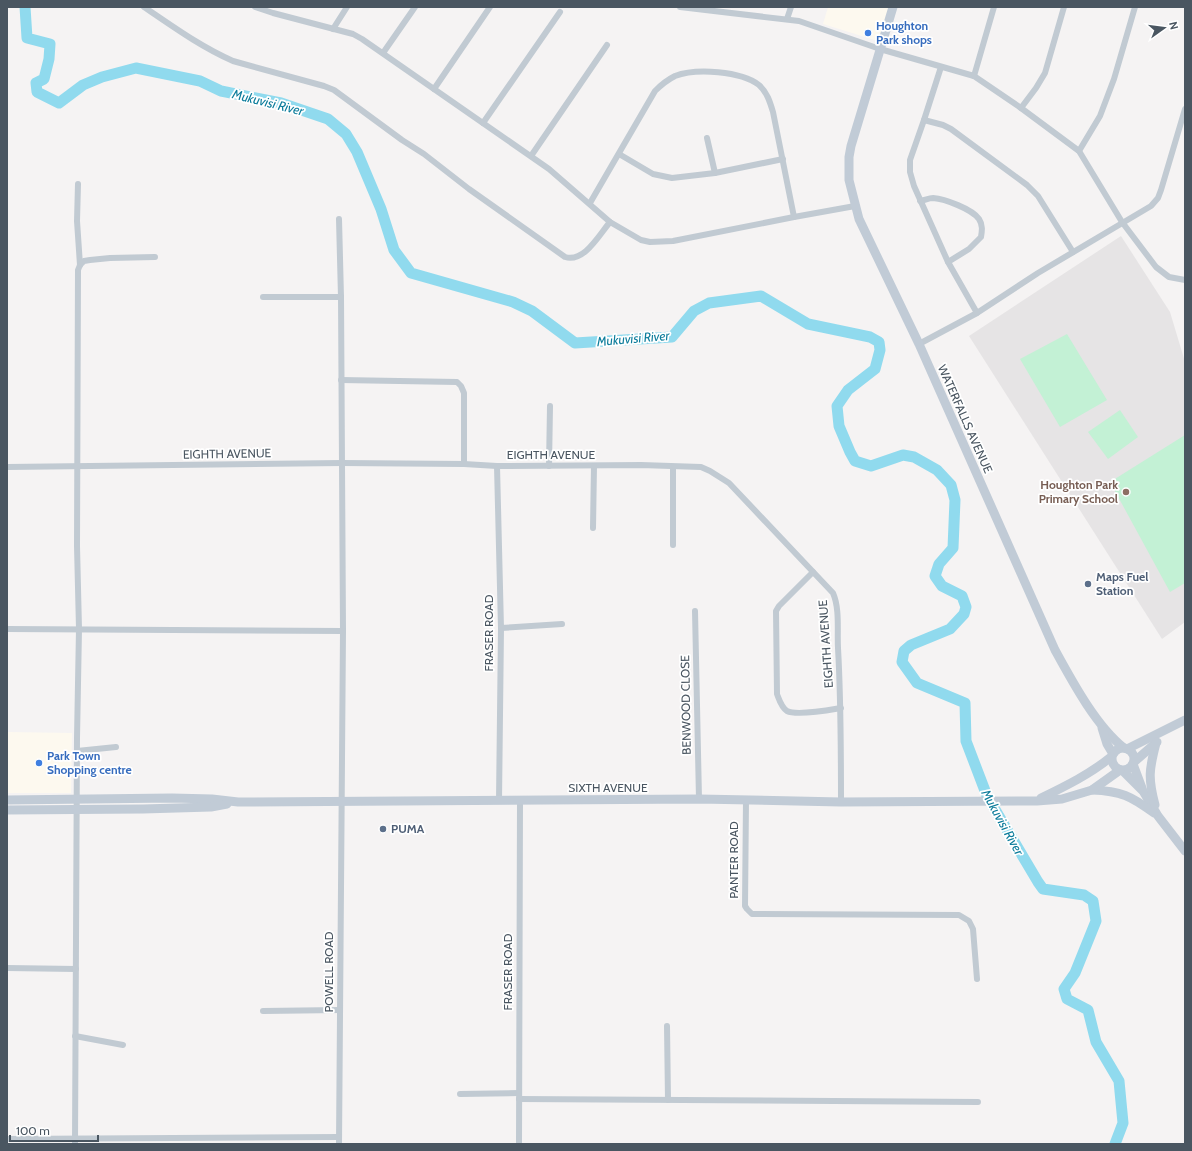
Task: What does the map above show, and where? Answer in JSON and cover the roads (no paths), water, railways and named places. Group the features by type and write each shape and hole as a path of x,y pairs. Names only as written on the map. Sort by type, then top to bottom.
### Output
{"street":[{"path":"144,7 178,30 227,59 334,90 565,257 570,259 584,254 610,222"},
{"path":"255,7 353,34 383,53 531,156 563,179 610,222 641,240 662,242 855,206"},
{"path":"273,13 277,7"},
{"path":"334,29 347,7"},
{"path":"383,53 415,7"},
{"path":"434,89 490,7"},
{"path":"680,7 720,9 799,21 880,49 974,76 1021,108 1079,151 1122,222 1156,267 1169,277 1185,280"},
{"path":"788,19 791,7"},
{"name":"WATERFALLS AVENUE","path":"893,7 860,113 849,157 849,180 855,206 866,233 919,344 1055,650 1100,723 1114,739 1126,748"},
{"path":"974,76 994,7"},
{"path":"1021,108 1036,88 1044,73 1064,7"},
{"path":"1079,151 1100,116 1114,79 1135,7"},
{"path":"483,123 560,12"},
{"path":"531,156 607,45"},
{"path":"941,67 910,160 910,172 920,201 948,262 977,313"},
{"path":"590,203 655,91 662,84 675,76 704,71 739,76 752,80 760,86 770,102 794,217"},
{"path":"919,344 977,313 1073,252 1151,206 1158,198 1161,190 1185,109"},
{"path":"924,120 943,125 951,129 1026,185 1038,196 1073,252"},
{"path":"707,138 715,173"},
{"path":"619,154 653,174 662,177 678,178 715,173 783,159"},
{"path":"75,1141 79,629 77,546 78,270 80,265 76,221 78,184"},
{"path":"920,201 931,198 942,199 972,213 981,224 981,238 969,249 948,262"},
{"name":"POWELL ROAD","path":"339,219 341,297 343,631 339,1141"},
{"path":"80,265 84,261 110,258 155,257"},
{"path":"262,297 341,297"},
{"path":"341,380 457,382 462,386 464,393 464,464"},
{"path":"549,466 550,406"},
{"name":"EIGHTH AVENUE","path":"7,467 342,463 464,464 496,466 701,467 710,470 728,483 814,572 831,590 835,600 841,708 841,802"},
{"name":"FRASER ROAD","path":"496,466 501,628 499,801"},
{"path":"592,528 594,466"},
{"path":"673,467 673,545"},
{"path":"814,572 779,606 776,611 777,694 781,704 789,711 816,713 841,708"},
{"name":"BENWOOD CLOSE","path":"695,611 699,799"},
{"path":"501,628 562,624"},
{"path":"7,629 343,631"},
{"path":"1037,801 1101,766 1117,749 1126,748 1185,720"},
{"name":"WATERFALLS AVENUE","path":"1100,723 1112,755"},
{"path":"1092,790 1131,767 1170,728"},
{"path":"1156,743 1151,763 1149,782 1158,816"},
{"path":"77,751 116,747"},
{"path":"1126,748 1133,754 1134,763 1143,791 1158,816 1185,851"},
{"path":"1112,755 1111,760 1114,767 1122,771 1143,791"},
{"path":"1092,790 1106,790 1125,794 1140,802 1158,816"},
{"name":"SIXTH AVENUE","path":"238,802 699,799 841,802 977,802 1062,799 1092,790"},
{"path":"7,800 172,798 212,799 238,802"},
{"name":"PANTER ROAD","path":"746,800 745,906 749,911 755,914 959,915 969,921 974,929 977,979"},
{"name":"FRASER ROAD","path":"519,1144 520,801"},
{"path":"7,810 77,810 211,806 238,802"},
{"path":"7,968 76,969"},
{"path":"263,1011 340,1010"},
{"path":"667,1026 668,1100"},
{"path":"75,1036 123,1045"},
{"path":"460,1094 668,1100 978,1102"},
{"path":"7,1139 75,1141 339,1141"}],"waterway":[{"name":"Mukuvisi River","path":"25,7 27,38 50,44 49,59 44,79 36,83 37,92 59,103 83,85 102,77 136,68 200,81 221,91 281,103 328,119 346,134 357,152 381,209 394,250 411,273 513,302 532,311 575,343 672,337 694,311 709,303 761,296 808,324 870,337 879,342 880,350 875,369 848,390 837,406 839,426 855,461 871,466 903,455 914,457 937,470 951,485 955,500 953,548 939,564 935,576 942,586 962,596 966,607 964,614 950,629 911,645 904,651 902,662 917,683 965,703 966,741 987,796 1043,889 1084,895 1093,901 1096,921 1075,973 1064,989 1067,999 1088,1010 1096,1042 1119,1081 1123,1123 1115,1144"}],"place":[{"name":"Houghton Park shops","path":"868,33"},
{"name":"Houghton Park Primary School","path":"1126,492"},
{"name":"Maps Fuel Station","path":"1088,584"},
{"name":"Park Town Shopping centre","path":"39,763"},
{"name":"PUMA","path":"383,829"}]}
